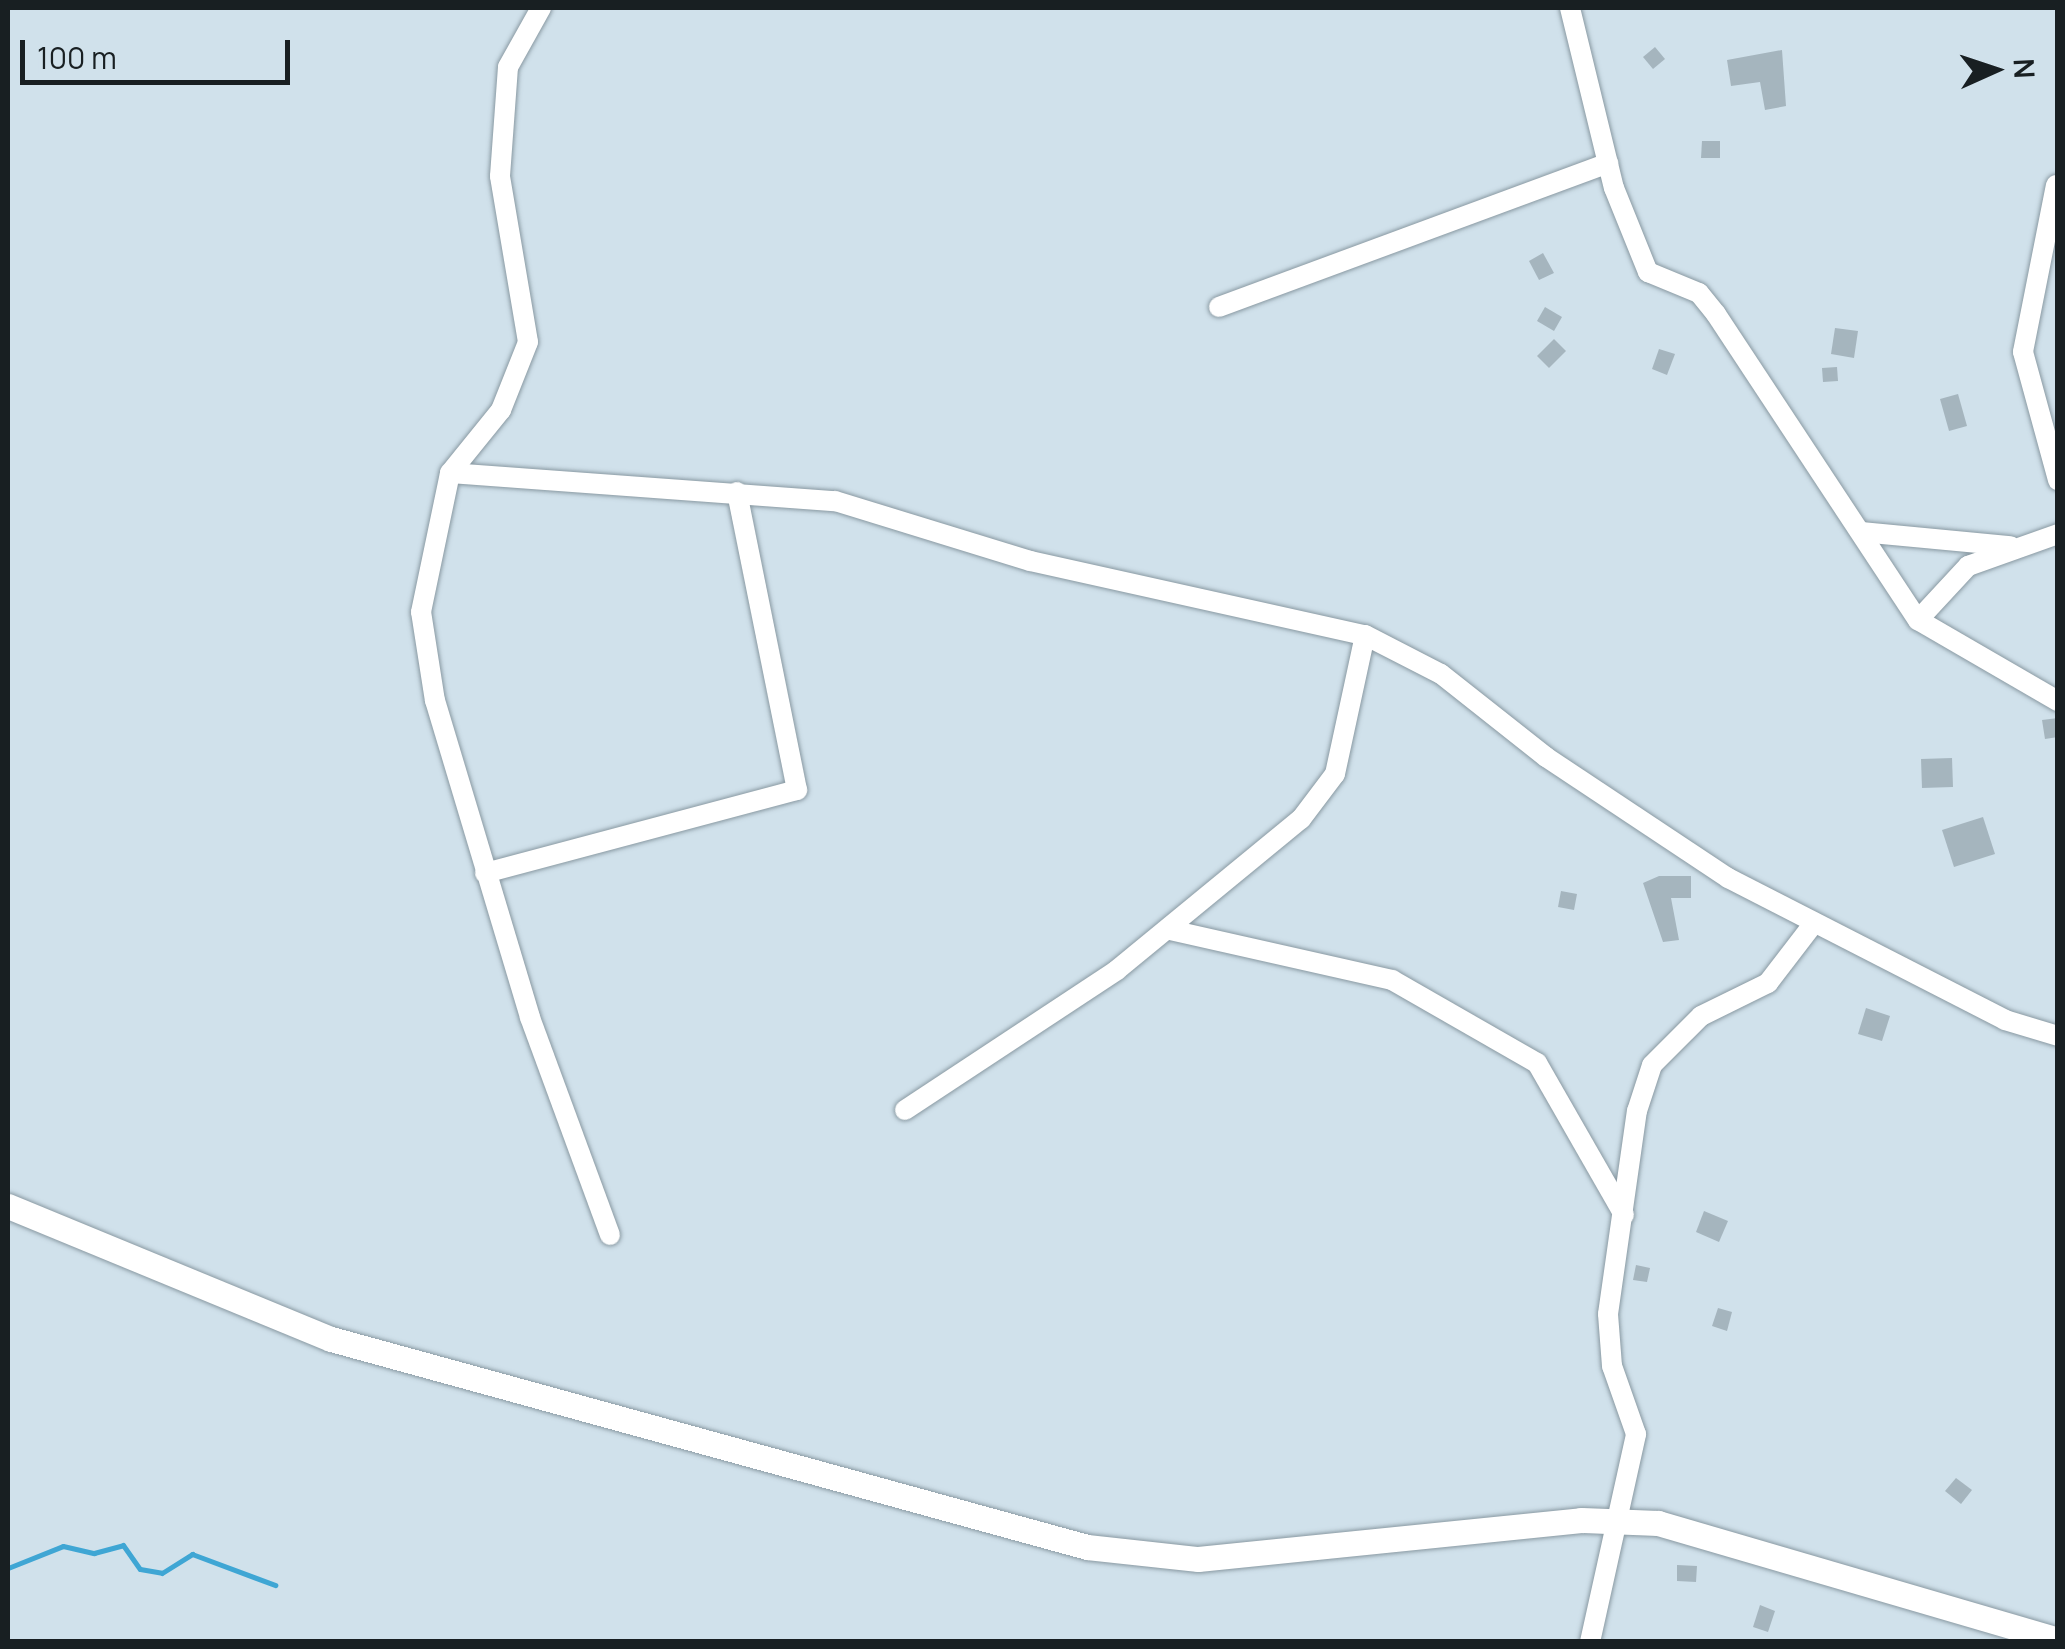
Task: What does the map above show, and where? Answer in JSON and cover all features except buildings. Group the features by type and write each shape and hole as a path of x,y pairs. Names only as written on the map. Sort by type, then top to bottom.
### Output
{"main road":[{"path":"8,1206 349,1345 1087,1547 1232,1558 1623,1522 1697,1531 2049,1639"}],"street":[{"path":"541,8 508,67 500,176 528,342 502,410 450,473 422,636 485,874 610,1234"},
{"path":"1570,8 1608,163 1648,272 1700,293 1918,620 2058,701"},
{"path":"1219,307 1608,163"},
{"path":"2056,184 2024,352 2058,480"},
{"path":"450,473 835,501 1030,561 1365,635 1441,674 1620,809 1814,924 2005,1020 2058,1036"},
{"path":"485,874 798,790 737,492"},
{"path":"1861,532 2010,546"},
{"path":"1918,620 1948,582 2010,546 2058,534"},
{"path":"905,1110 1170,930 1302,819 1335,774 1365,635"},
{"path":"1590,1642 1623,1522 1636,1434 1612,1366 1608,1314 1652,1065 1701,1016 1768,983 1814,924"},
{"path":"1170,930 1392,980 1537,1063 1624,1215"}],"waterway":[{"path":"8,1568 63,1546 94,1553 123,1545 140,1569 162,1573 192,1554 275,1585"}]}
